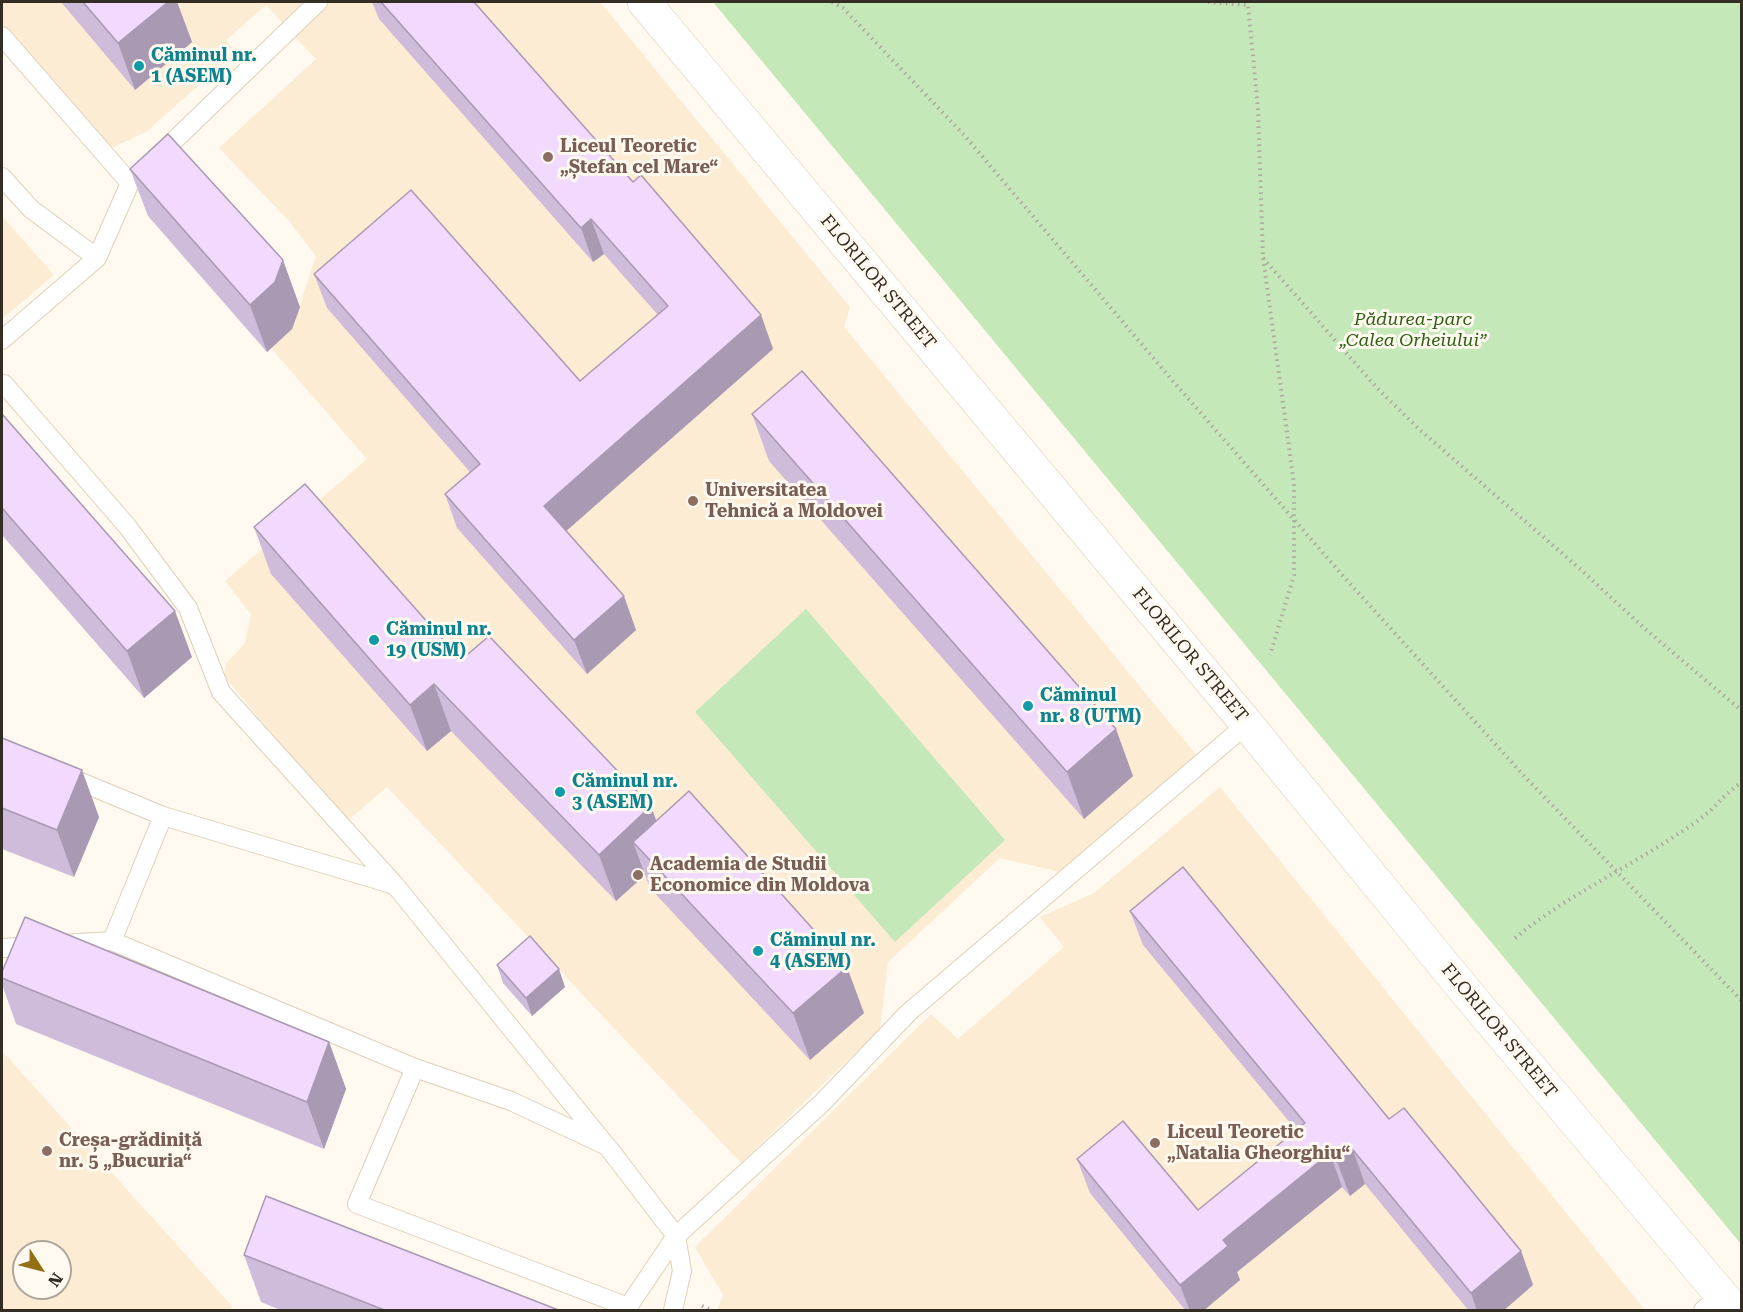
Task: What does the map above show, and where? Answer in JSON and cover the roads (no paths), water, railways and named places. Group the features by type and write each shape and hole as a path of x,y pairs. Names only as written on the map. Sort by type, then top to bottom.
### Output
{"main road":[{"name":"FLORILOR STREET","path":"644,2 1247,724 1719,1306"}],"lane":[{"path":"2,340 97,258 130,183 318,2"},
{"path":"2,36 130,183"},
{"path":"2,177 31,209 97,258"},
{"path":"2,384 127,526 188,608 221,692 395,885 607,1146 676,1236 682,1270 673,1311"},
{"path":"415,1068 357,1204 628,1306 676,1236 822,1102 908,1013 1247,724"},
{"path":"44,767 163,816 395,885"},
{"path":"112,941 163,816"},
{"path":"2,948 112,941 415,1068 511,1101 607,1146"}],"place":[{"name":"Căminul nr. 1 (ASEM)","path":"139,66"},
{"name":"Liceul Teoretic „Ștefan cel Mare“","path":"548,157"},
{"name":"Universitatea Tehnică a Moldovei","path":"693,501"},
{"name":"Căminul nr. 19 (USM)","path":"374,640"},
{"name":"Căminul nr. 8 (UTM)","path":"1028,706"},
{"name":"Căminul nr. 3 (ASEM)","path":"560,792"},
{"name":"Academia de Studii Economice din Moldova","path":"638,875"},
{"name":"Căminul nr. 4 (ASEM)","path":"758,951"},
{"name":"Liceul Teoretic „Natalia Gheorghiu“","path":"1155,1143"},
{"name":"Creșa-grădiniță nr. 5 „Bucuria“","path":"47,1151"}],"park label":[{"name":"Pădurea-parc „Calea Orheiului”","path":"1413,330"}]}
